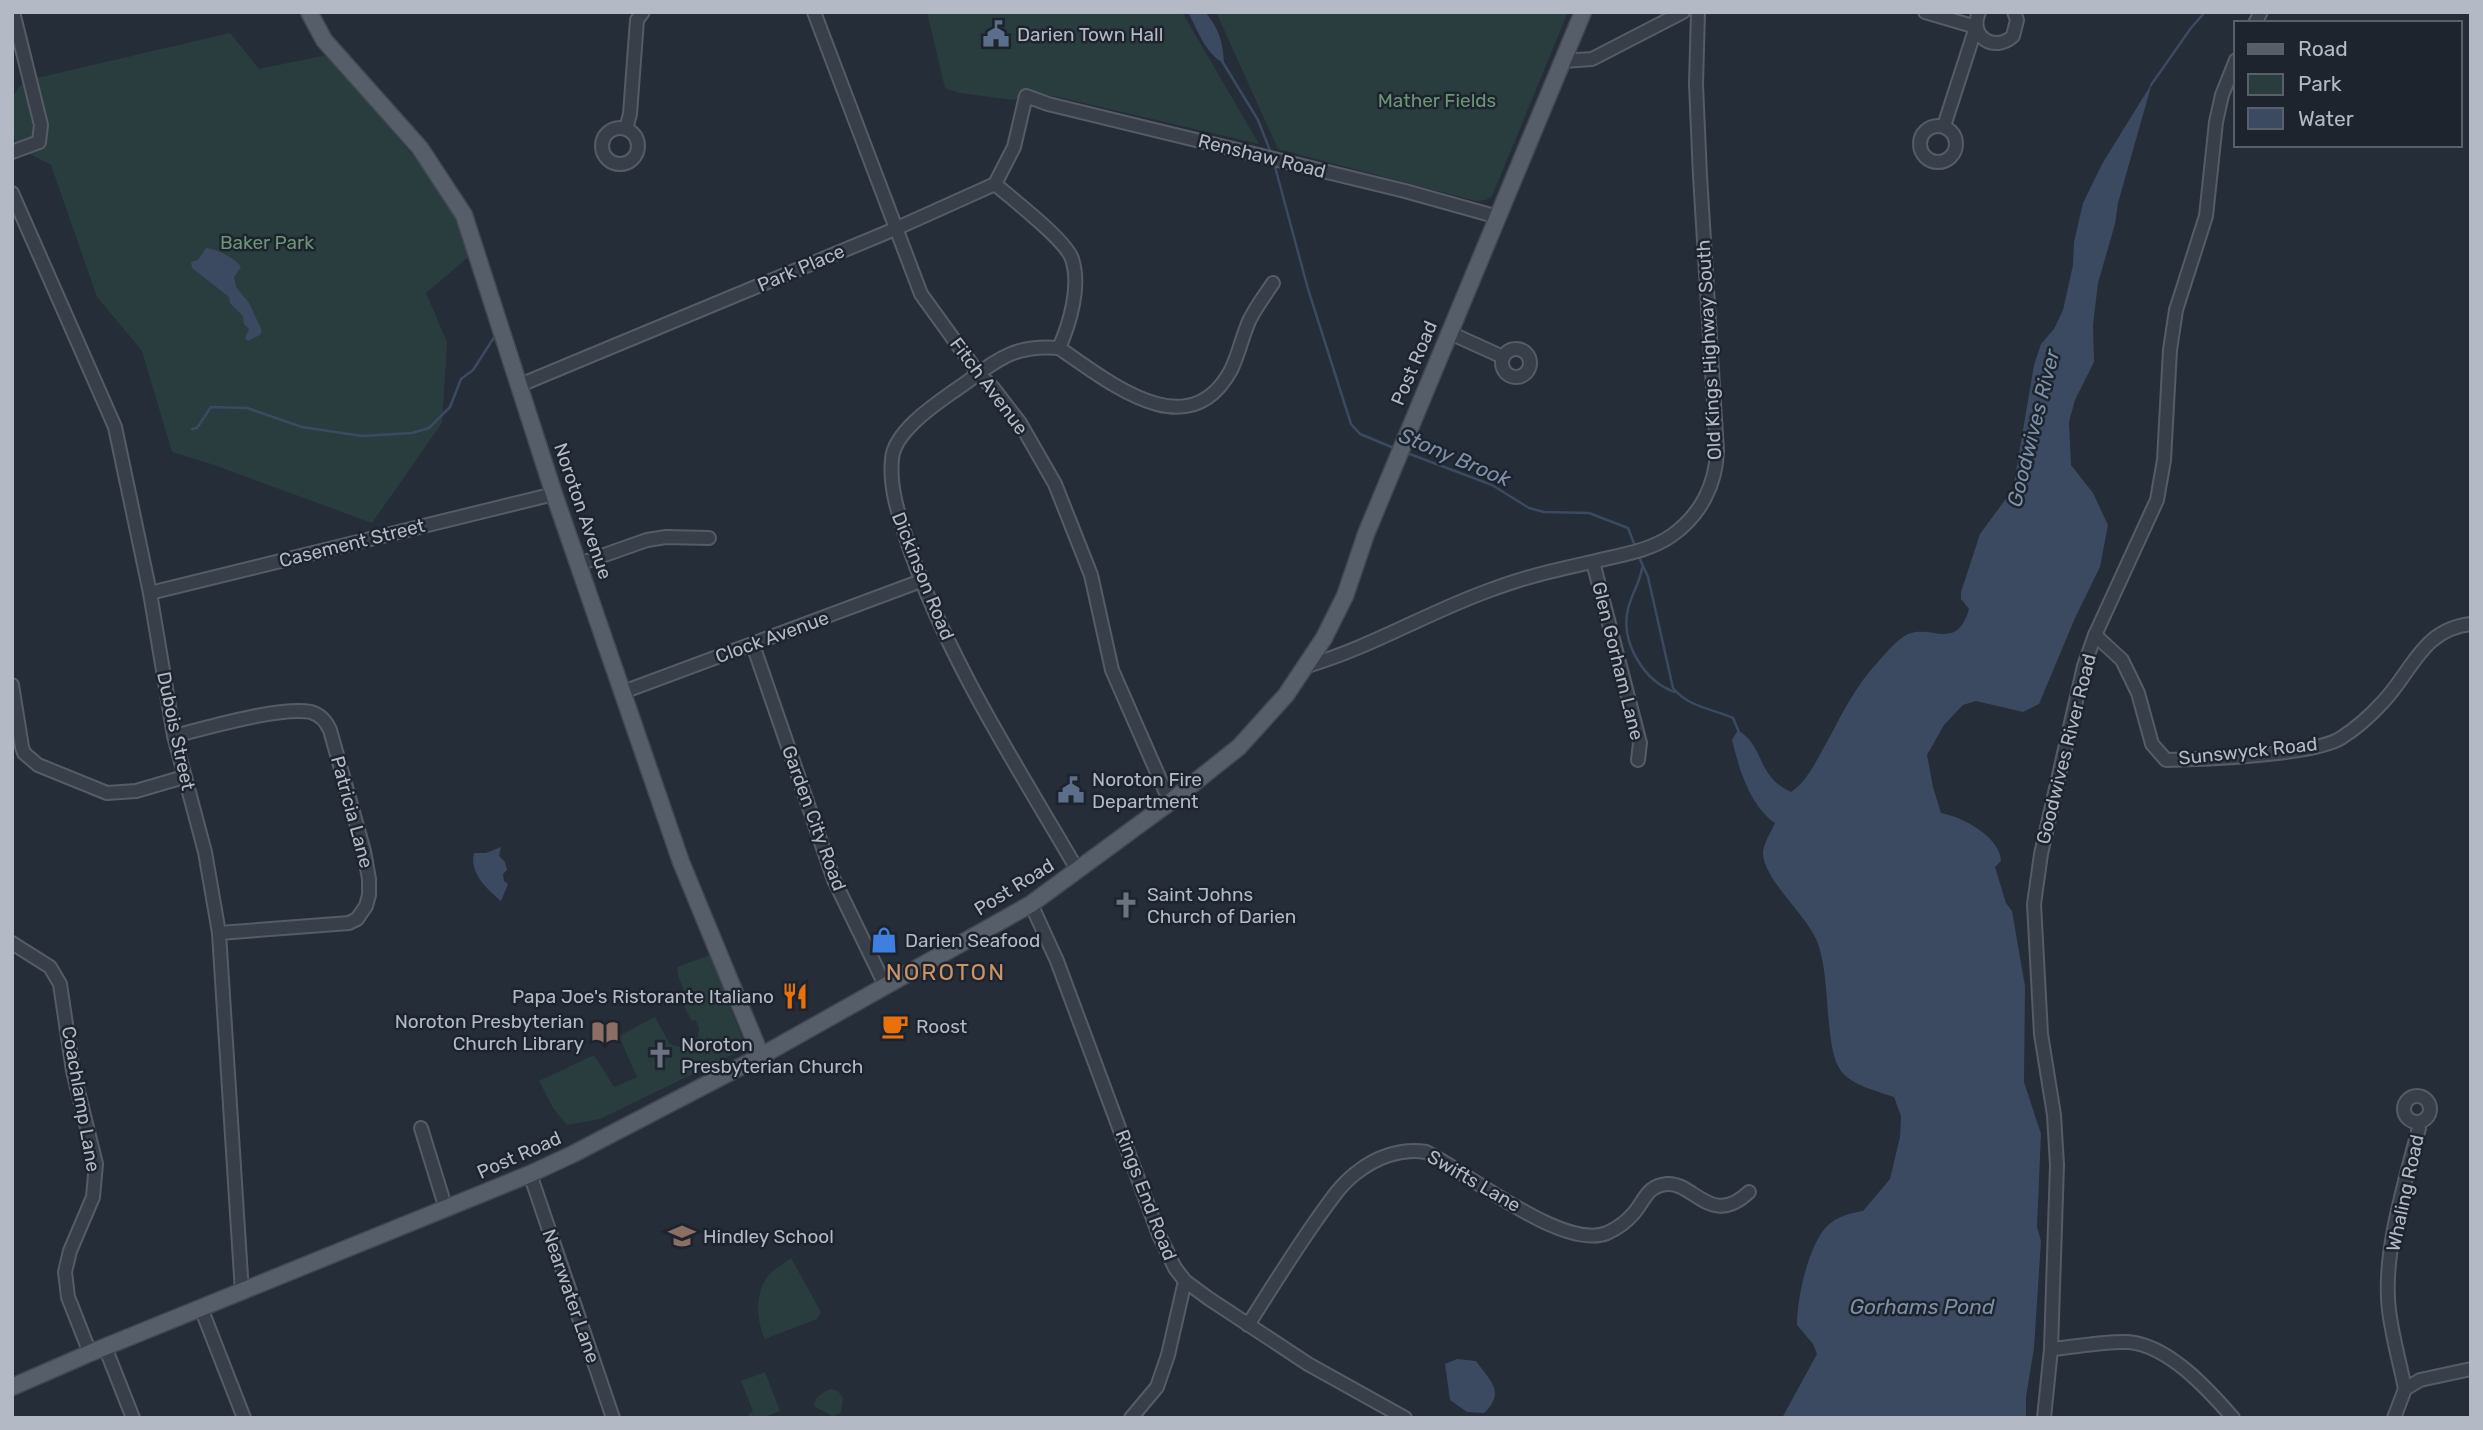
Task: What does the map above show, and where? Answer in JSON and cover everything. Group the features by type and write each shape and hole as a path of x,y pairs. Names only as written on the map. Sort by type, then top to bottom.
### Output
{"main road":[{"name":"Noroton Avenue","path":"309,12 324,40 420,148 464,215 554,494 681,862 761,1056"},
{"name":"Post Road","path":"12,1387 573,1154 886,988 1031,904 1240,747 1273,711 1307,666 1345,596 1366,534 1583,12"}],"street":[{"path":"12,152 39,142 41,125 13,12"},
{"path":"626,129 630,114 637,20 643,12"},
{"name":"Fitch Avenue","path":"814,12 921,294 978,373 1020,423 1055,484 1091,575 1112,670 1170,802"},
{"path":"1563,61 1592,59 1683,12"},
{"name":"Old Kings Highway South","path":"1307,666 1340,656 1492,589 1531,576 1636,552 1670,537 1699,508 1712,486 1717,464 1717,426 1696,84 1698,12"},
{"path":"1926,12 1976,27 1984,40 1992,44 2002,43 2013,36 2017,28 2014,12"},
{"path":"1944,126 1979,12"},
{"name":"Goodwives River Road","path":"2044,1418 2052,1349 2057,1165 2054,1115 2040,1032 2035,894 2041,854 2078,689 2095,635 2157,500 2164,460 2170,350 2176,310 2206,216 2216,121 2222,95 2234,65"},
{"name":"Renshaw Road","path":"995,184 1014,147 1026,96 1048,104 1405,191 1498,217"},
{"path":"995,184 1072,256 1074,289 1068,327 1059,348 1130,396 1168,407 1197,405 1217,391 1231,369 1250,318 1273,284"},
{"name":"Park Place","path":"520,385 895,229 995,184"},
{"name":"Dubois Street","path":"12,193 115,427 150,593 174,736 205,852 219,933 242,1292"},
{"path":"1450,333 1503,357"},
{"name":"Dickinson Road","path":"1059,348 1035,346 1013,352 978,373 929,408 905,431 892,457 894,502 921,581 944,633 982,706 1078,871"},
{"name":"Casement Street","path":"150,593 554,494"},
{"path":"579,564 647,540 666,537 709,538"},
{"name":"Glen Gorham Lane","path":"1593,562 1640,743 1638,760"},
{"name":"Clock Avenue","path":"623,692 921,581"},
{"name":"Sunswyck Road","path":"2095,635 2122,660 2138,693 2152,744 2166,760 2208,759 2312,747 2340,739 2382,702 2426,645 2439,633 2459,625 2471,624"},
{"name":"Garden City Road","path":"753,645 834,880 886,988"},
{"path":"12,685 22,747 24,753 38,765 107,793 135,791 184,777"},
{"name":"Patricia Lane","path":"174,736 281,713 306,712 320,716 330,730 363,851 369,879 369,895 362,914 349,923 219,933"},
{"name":"Rings End Road","path":"1031,904 1062,972 1167,1255 1185,1281 1308,1364 1405,1418"},
{"name":"Coachlamp Lane","path":"12,943 50,967 60,984 73,1071 96,1164 93,1196 70,1251 65,1272 70,1304 133,1418"},
{"name":"Whaling Road","path":"2405,1389 2389,1308 2389,1274 2395,1223 2419,1128 2418,1122"},
{"path":"421,1128 446,1209"},
{"name":"Swifts Lane","path":"1248,1325 1342,1185 1370,1163 1395,1152 1426,1152 1533,1216 1563,1231 1582,1236 1596,1236 1616,1228 1632,1216 1645,1194 1656,1186 1676,1185 1705,1203 1720,1204 1731,1204 1748,1192"},
{"name":"Nearwater Lane","path":"530,1174 612,1418"},
{"path":"1131,1418 1157,1387 1168,1355 1185,1281"},
{"path":"201,1308 244,1418"},
{"path":"2052,1349 2129,1342 2157,1351 2208,1389 2233,1418"},
{"path":"2394,1418 2405,1389 2420,1380 2471,1369"}],"green space":[{"path":"927,12 1182,12 1259,144 1058,97 1039,94 1013,100 960,93 945,88"},
{"name":"Mather Fields","path":"1216,12 1568,12 1492,196 1476,201 1278,149"},
{"name":"Baker Park","path":"230,33 259,69 327,55 417,160 451,206 473,253 426,293 447,342 442,423 372,523 172,452 142,351 97,297 51,165 15,146 12,97 24,81"},
{"path":"710,955 746,1048 600,1119 567,1125 553,1108 539,1081 594,1055 614,1087 637,1077 619,1036 655,1017 669,1043 678,1047 698,1038 699,1028 696,1021 691,1020 682,1001 687,997 677,967"},
{"path":"791,1258 821,1312 817,1319 765,1339 758,1315 761,1290 769,1275"},
{"path":"765,1372 780,1411 762,1418 745,1418 753,1411 741,1381"},
{"path":"831,1389 838,1391 843,1398 841,1413 832,1416 814,1406 822,1393"}],"water":[{"path":"1188,12 1205,12 1210,18 1223,48 1224,63 1207,48"},
{"name":"Gorhams Pond","path":"2152,83 2098,283 2093,325 2094,362 2075,400 2069,422 2071,465 2093,493 2108,525 2100,567 2039,704 2023,712 1976,701 1963,705 1944,725 1927,755 1941,813 1960,819 1979,830 1999,852 2001,861 1995,867 2006,903 2012,911 2025,986 2024,1082 2041,1134 2037,1227 2041,1241 2026,1418 1782,1418 1817,1354 1813,1344 1797,1325 1799,1301 1809,1258 1828,1225 1845,1215 1863,1211 1890,1179 1900,1137 1901,1116 1894,1097 1852,1081 1841,1071 1835,1060 1821,954 1811,929 1777,885 1765,863 1763,849 1775,823 1766,816 1752,797 1742,775 1732,740 1738,730 1747,737 1772,778 1791,792 1803,782 1812,768 1862,681 1891,647 1908,634 1951,633 1958,630 1964,622 1969,609 1961,599 1961,592 1980,534 2013,489 2034,365 2041,344 2054,329 2063,310 2083,203 2102,164"},
{"path":"206,248 225,254 241,267 234,277 236,287 249,303 262,331 260,335 248,341 245,338 249,329 244,324 243,316 230,303 229,297 192,268 191,262 198,260"},
{"path":"501,847 499,856 505,862 507,870 503,874 504,881 508,884 501,901 480,880 473,860 474,853 486,853"},
{"path":"1457,1359 1476,1361 1494,1386 1494,1399 1484,1413 1467,1412 1450,1400 1445,1364"}],"waterway":[{"name":"Goodwives River","path":"2151,85 2205,12"},
{"name":"Stony Brook","path":"1222,61 1258,120 1271,153"},
{"name":"Stony Brook","path":"1274,163 1308,289 1351,424 1360,434 1394,448"},
{"path":"192,429 197,428 211,407 247,408 302,427 362,436 412,433 429,428 450,407 461,379 473,370 495,336"},
{"name":"Stony Brook","path":"1407,453 1492,485 1529,508 1544,512 1589,513 1628,528 1635,546"},
{"name":"Stony Brook","path":"1638,555 1648,577 1673,688 1693,703 1733,718 1739,732"},
{"path":"1642,568 1626,622 1631,648 1637,660 1654,680 1675,692"}],"place":[{"name":"Darien Town Hall","path":"996,34"},
{"name":"Noroton Fire Department","path":"1071,790"},
{"name":"Saint Johns Church of Darien","path":"1126,905"},
{"name":"Darien Seafood","path":"884,940"},
{"name":"Papa Joe's Ristorante Italiano","path":"795,996"},
{"name":"Roost","path":"895,1026"},
{"name":"Noroton Presbyterian Church Library","path":"605,1032"},
{"name":"Noroton Presbyterian Church","path":"660,1055"},
{"name":"Hindley School","path":"682,1236"}],"district":[{"name":"NOROTON","path":"946,972"}]}
